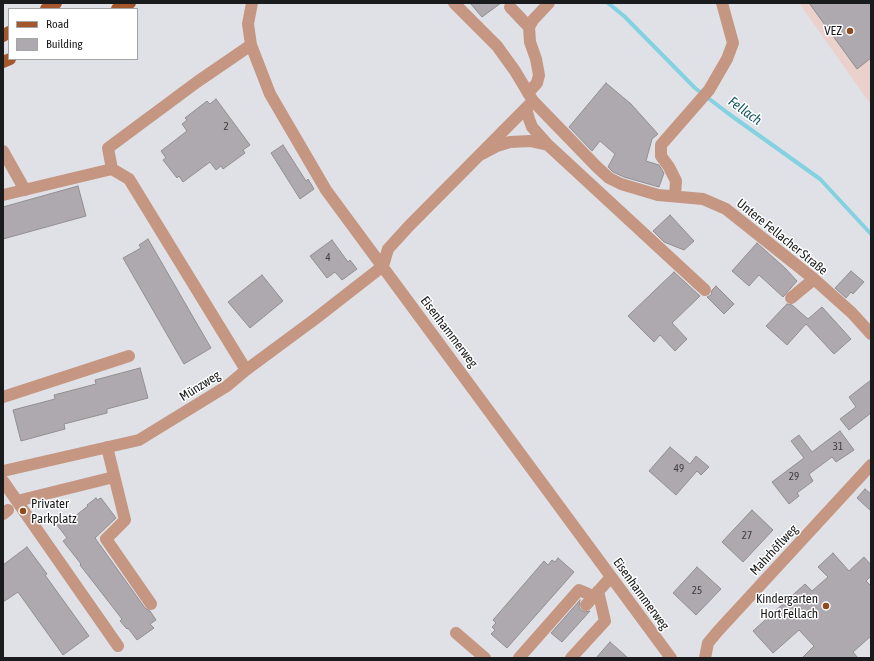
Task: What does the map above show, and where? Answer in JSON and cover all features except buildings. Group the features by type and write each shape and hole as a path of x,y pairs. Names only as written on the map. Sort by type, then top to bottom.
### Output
{"main road":[{"path":"120,8 130,3"}],"street":[{"name":"Eisenhammerweg","path":"252,3 248,24 251,45 270,94 326,190 671,658"},
{"name":"Untere Fellacher Straße","path":"454,3 497,46 515,71 529,101 609,178 621,184 658,195 703,199 726,209 814,279 852,312 871,334"},
{"path":"383,266 388,249 409,226 482,154 529,101 538,83 539,75 536,59 530,42 529,28 533,20 549,3"},
{"path":"674,196 676,181 661,156 662,145 708,90 727,59 733,43 722,3"},
{"path":"510,7 529,28"},
{"path":"112,169 108,148 197,82 251,45"},
{"path":"529,101 529,118 532,127 548,145 705,290"},
{"path":"482,154 497,146 510,142 530,141 548,145"},
{"path":"3,151 25,190"},
{"path":"3,195 112,169 129,179 246,370"},
{"name":"Münzweg","path":"3,471 139,440 227,386 383,266"},
{"path":"791,298 814,279"},
{"path":"3,397 129,356"},
{"path":"107,447 124,520 106,538 151,604"},
{"name":"Mahrhöflweg","path":"705,658 708,643 718,631 871,465"},
{"path":"3,471 17,501 118,646"},
{"path":"17,501 114,477"},
{"path":"593,597 611,577"},
{"path":"519,658 579,590 593,597 605,621 571,658"},
{"path":"456,633 485,658"}],"shaded area":[{"name":"VEZ","path":"799,3 871,3 871,105"}],"waterway":[{"name":"Fellach","path":"608,3 624,16 695,88 820,179 871,234"}],"place":[{"name":"VEZ","path":"850,31"},
{"name":"Privater Parkplatz","path":"23,511"},
{"name":"Kindergarten Hort Fellach","path":"826,606"}]}
